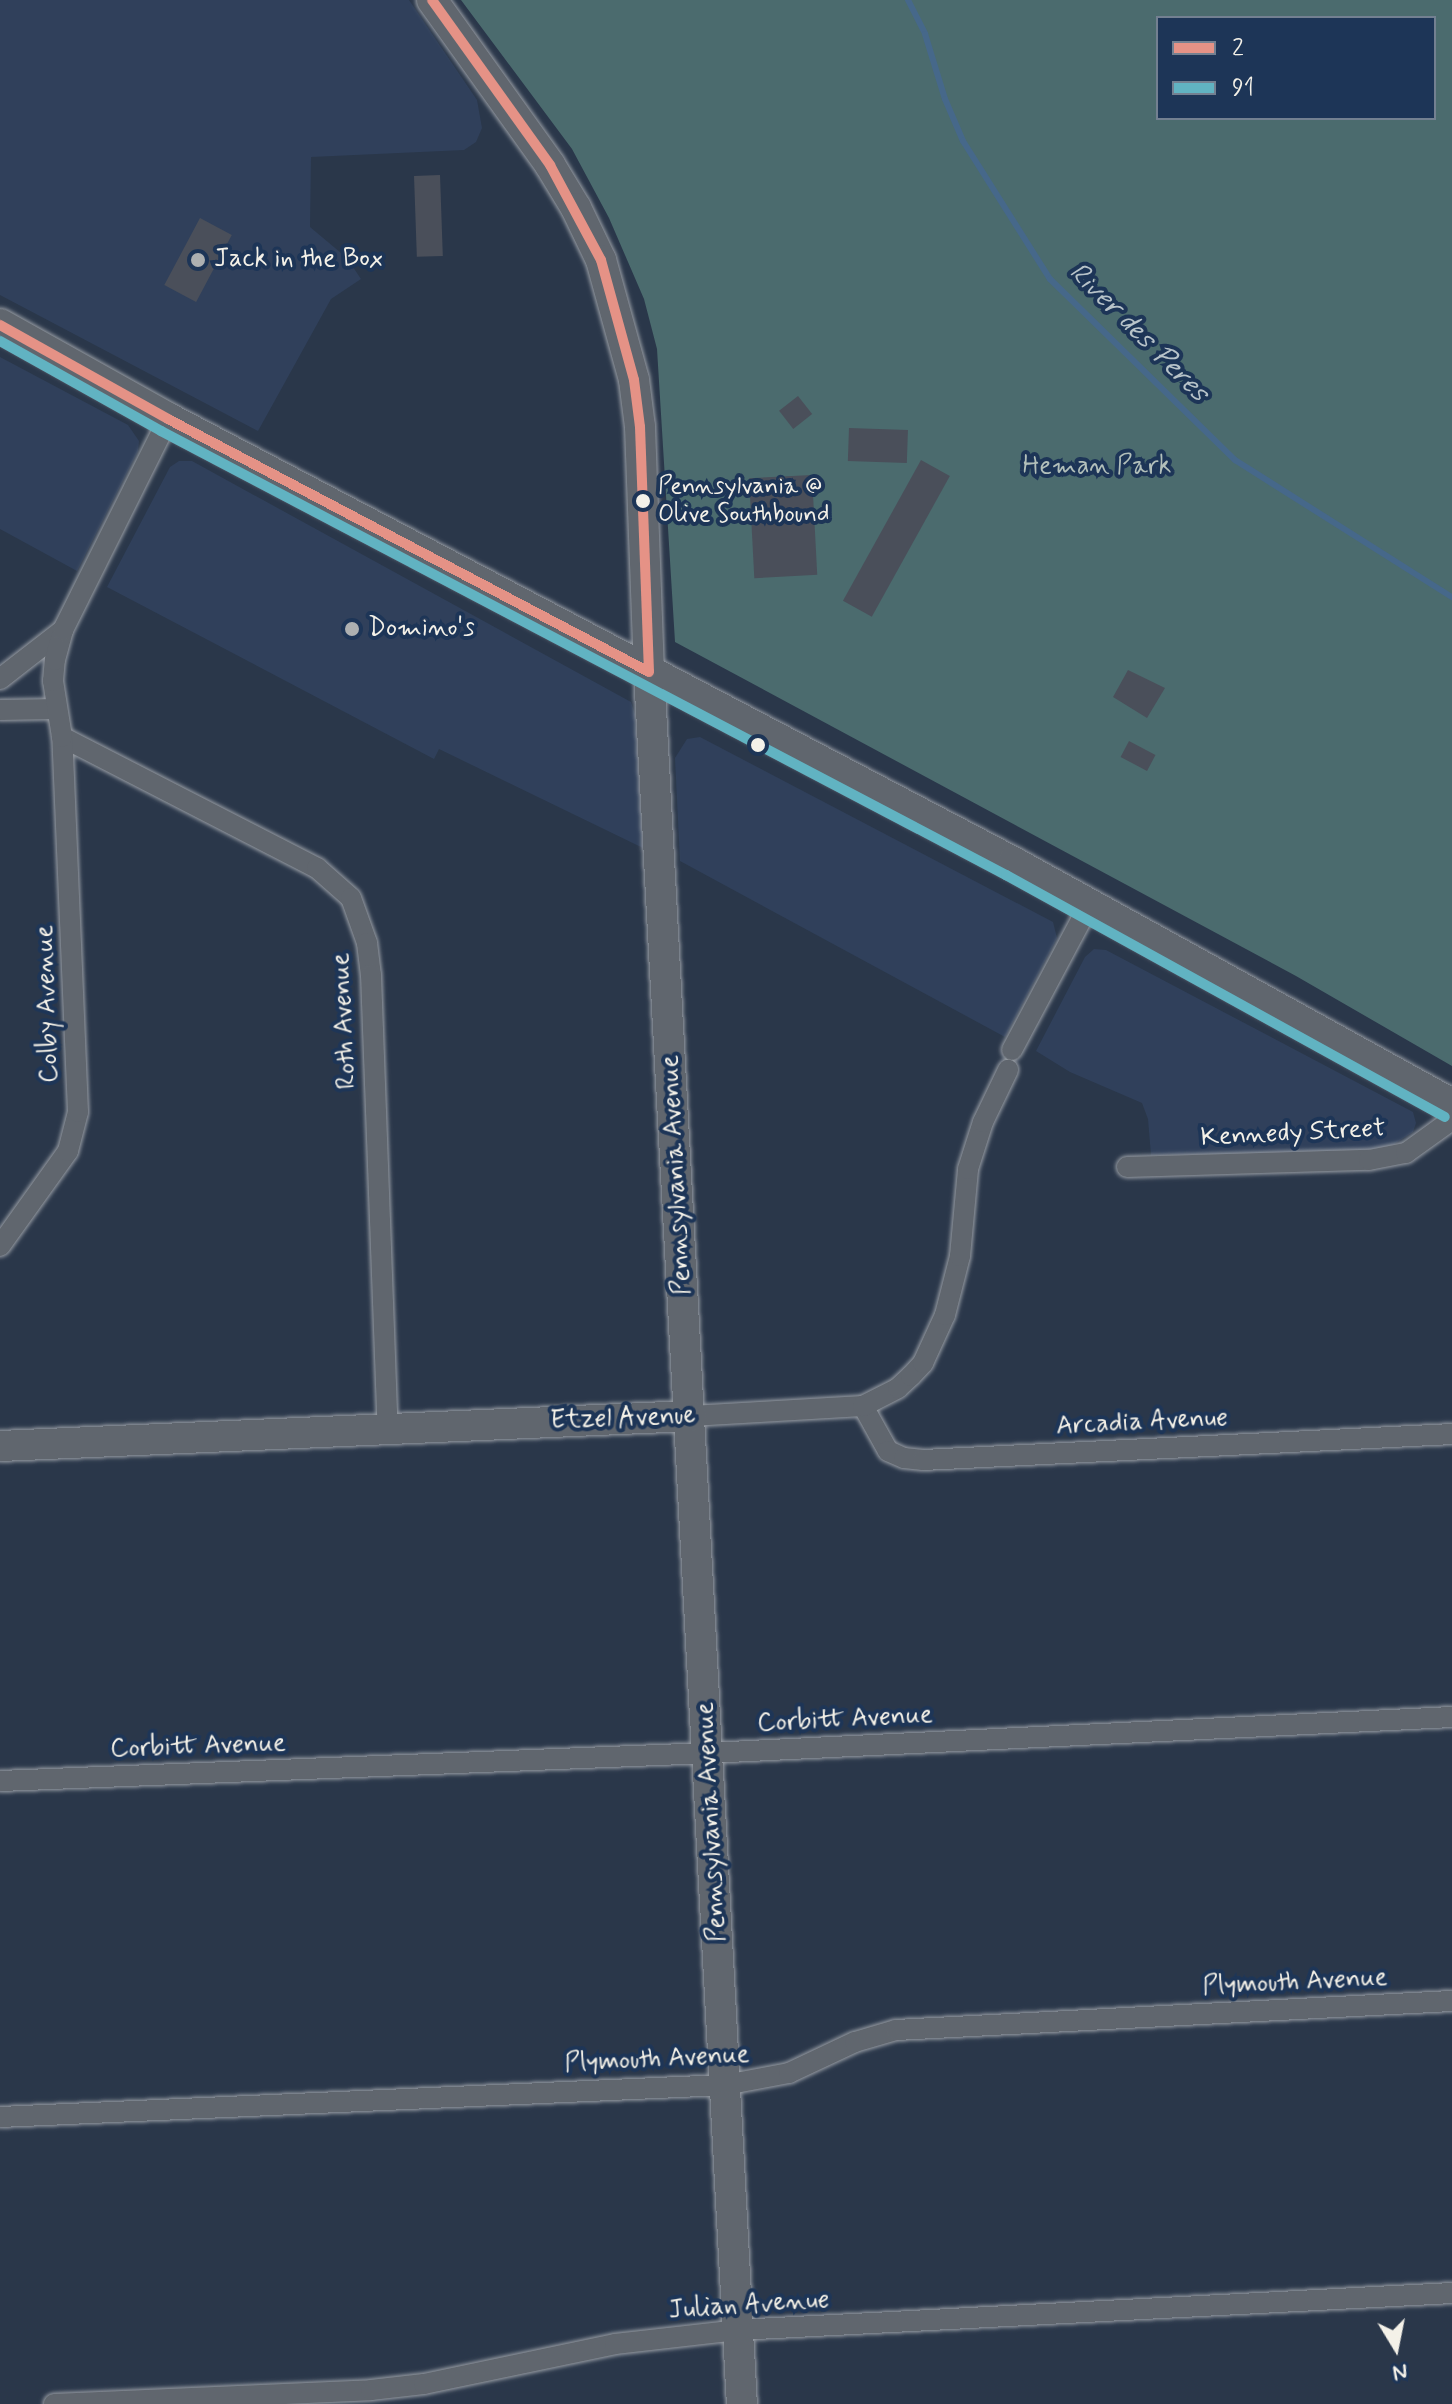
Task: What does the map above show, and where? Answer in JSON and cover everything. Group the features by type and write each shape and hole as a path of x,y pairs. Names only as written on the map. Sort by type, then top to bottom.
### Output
{"main road":[{"path":"0,325 168,419 1089,905 1452,1105"}],"street":[{"name":"Pennsylvania Avenue","path":"432,0 550,165 601,260 634,380 640,427 649,672 742,2404"},
{"path":"0,679 63,630 168,419"},
{"name":"Colby Avenue","path":"0,1246 68,1151 78,1112 62,737 53,681 63,630"},
{"path":"0,710 57,709"},
{"name":"Roth Avenue","path":"62,737 317,868 351,898 362,923 371,975 388,1429"},
{"path":"1012,1050 1089,905"},
{"name":"Etzel Avenue","path":"0,1446 863,1406 898,1388 911,1376 934,1341 960,1256 968,1169 983,1122 1008,1070"},
{"name":"Kennedy Street","path":"1127,1167 1369,1160 1406,1153 1452,1120"},
{"name":"Arcadia Avenue","path":"863,1406 888,1451 904,1458 923,1460 1452,1434"},
{"name":"Corbitt Avenue","path":"0,1781 708,1753 1452,1717"},
{"name":"Plymouth Avenue","path":"0,2117 725,2085 789,2073 878,2033 896,2030 1452,2001"},
{"name":"Julian Avenue","path":"54,2404 371,2390 424,2384 615,2344 737,2330 1452,2293"}],"shaded area":[{"path":"0,0 409,0 477,100 482,128 476,142 464,150 311,157 310,227 347,258 361,279 331,299 258,431 0,295"},
{"path":"0,357 128,425 139,441 138,451 77,571 0,529"},
{"path":"179,461 192,461 631,702 635,714 643,848 439,749 434,759 107,587 170,467"},
{"path":"700,737 1053,922 1057,938 1005,1037 680,861 675,758 687,739"},
{"path":"1094,949 1106,950 1413,1112 1416,1123 1413,1132 1386,1149 1364,1152 1151,1155 1148,1119 1142,1103 1070,1072 1036,1051 1085,957"}],"green space":[{"name":"Heman Park","path":"461,0 1452,0 1452,1066 1296,976 675,642 657,349 644,299 609,218 572,149"}],"building":[{"path":"440,175 443,256 417,257 414,176"},
{"name":"Jack in the Box","path":"200,218 232,235 196,302 164,285"},
{"path":"798,396 812,414 793,429 779,411"},
{"path":"849,428 908,430 907,463 848,461"},
{"path":"921,460 950,476 872,617 843,601"},
{"path":"812,475 817,575 754,578 749,478"},
{"path":"1128,670 1165,688 1147,718 1113,697"},
{"path":"1129,741 1155,755 1147,771 1121,757"}],"waterway":[{"name":"River des Peres","path":"908,0 925,34 945,99 963,141 1050,279 1235,460 1452,597"}],"transit line":[{"name":"2","path":"432,0 550,165 601,260 634,380 640,427 649,672"},
{"name":"2","path":"0,325 168,419 649,672"},
{"name":"91","path":"0,341 161,431 1006,875 1445,1117"}],"place":[{"name":"Jack in the Box","path":"198,260"},
{"name":"Pennsylvania @ Olive Southbound","path":"643,501"},
{"name":"Domino's","path":"352,629"}]}
